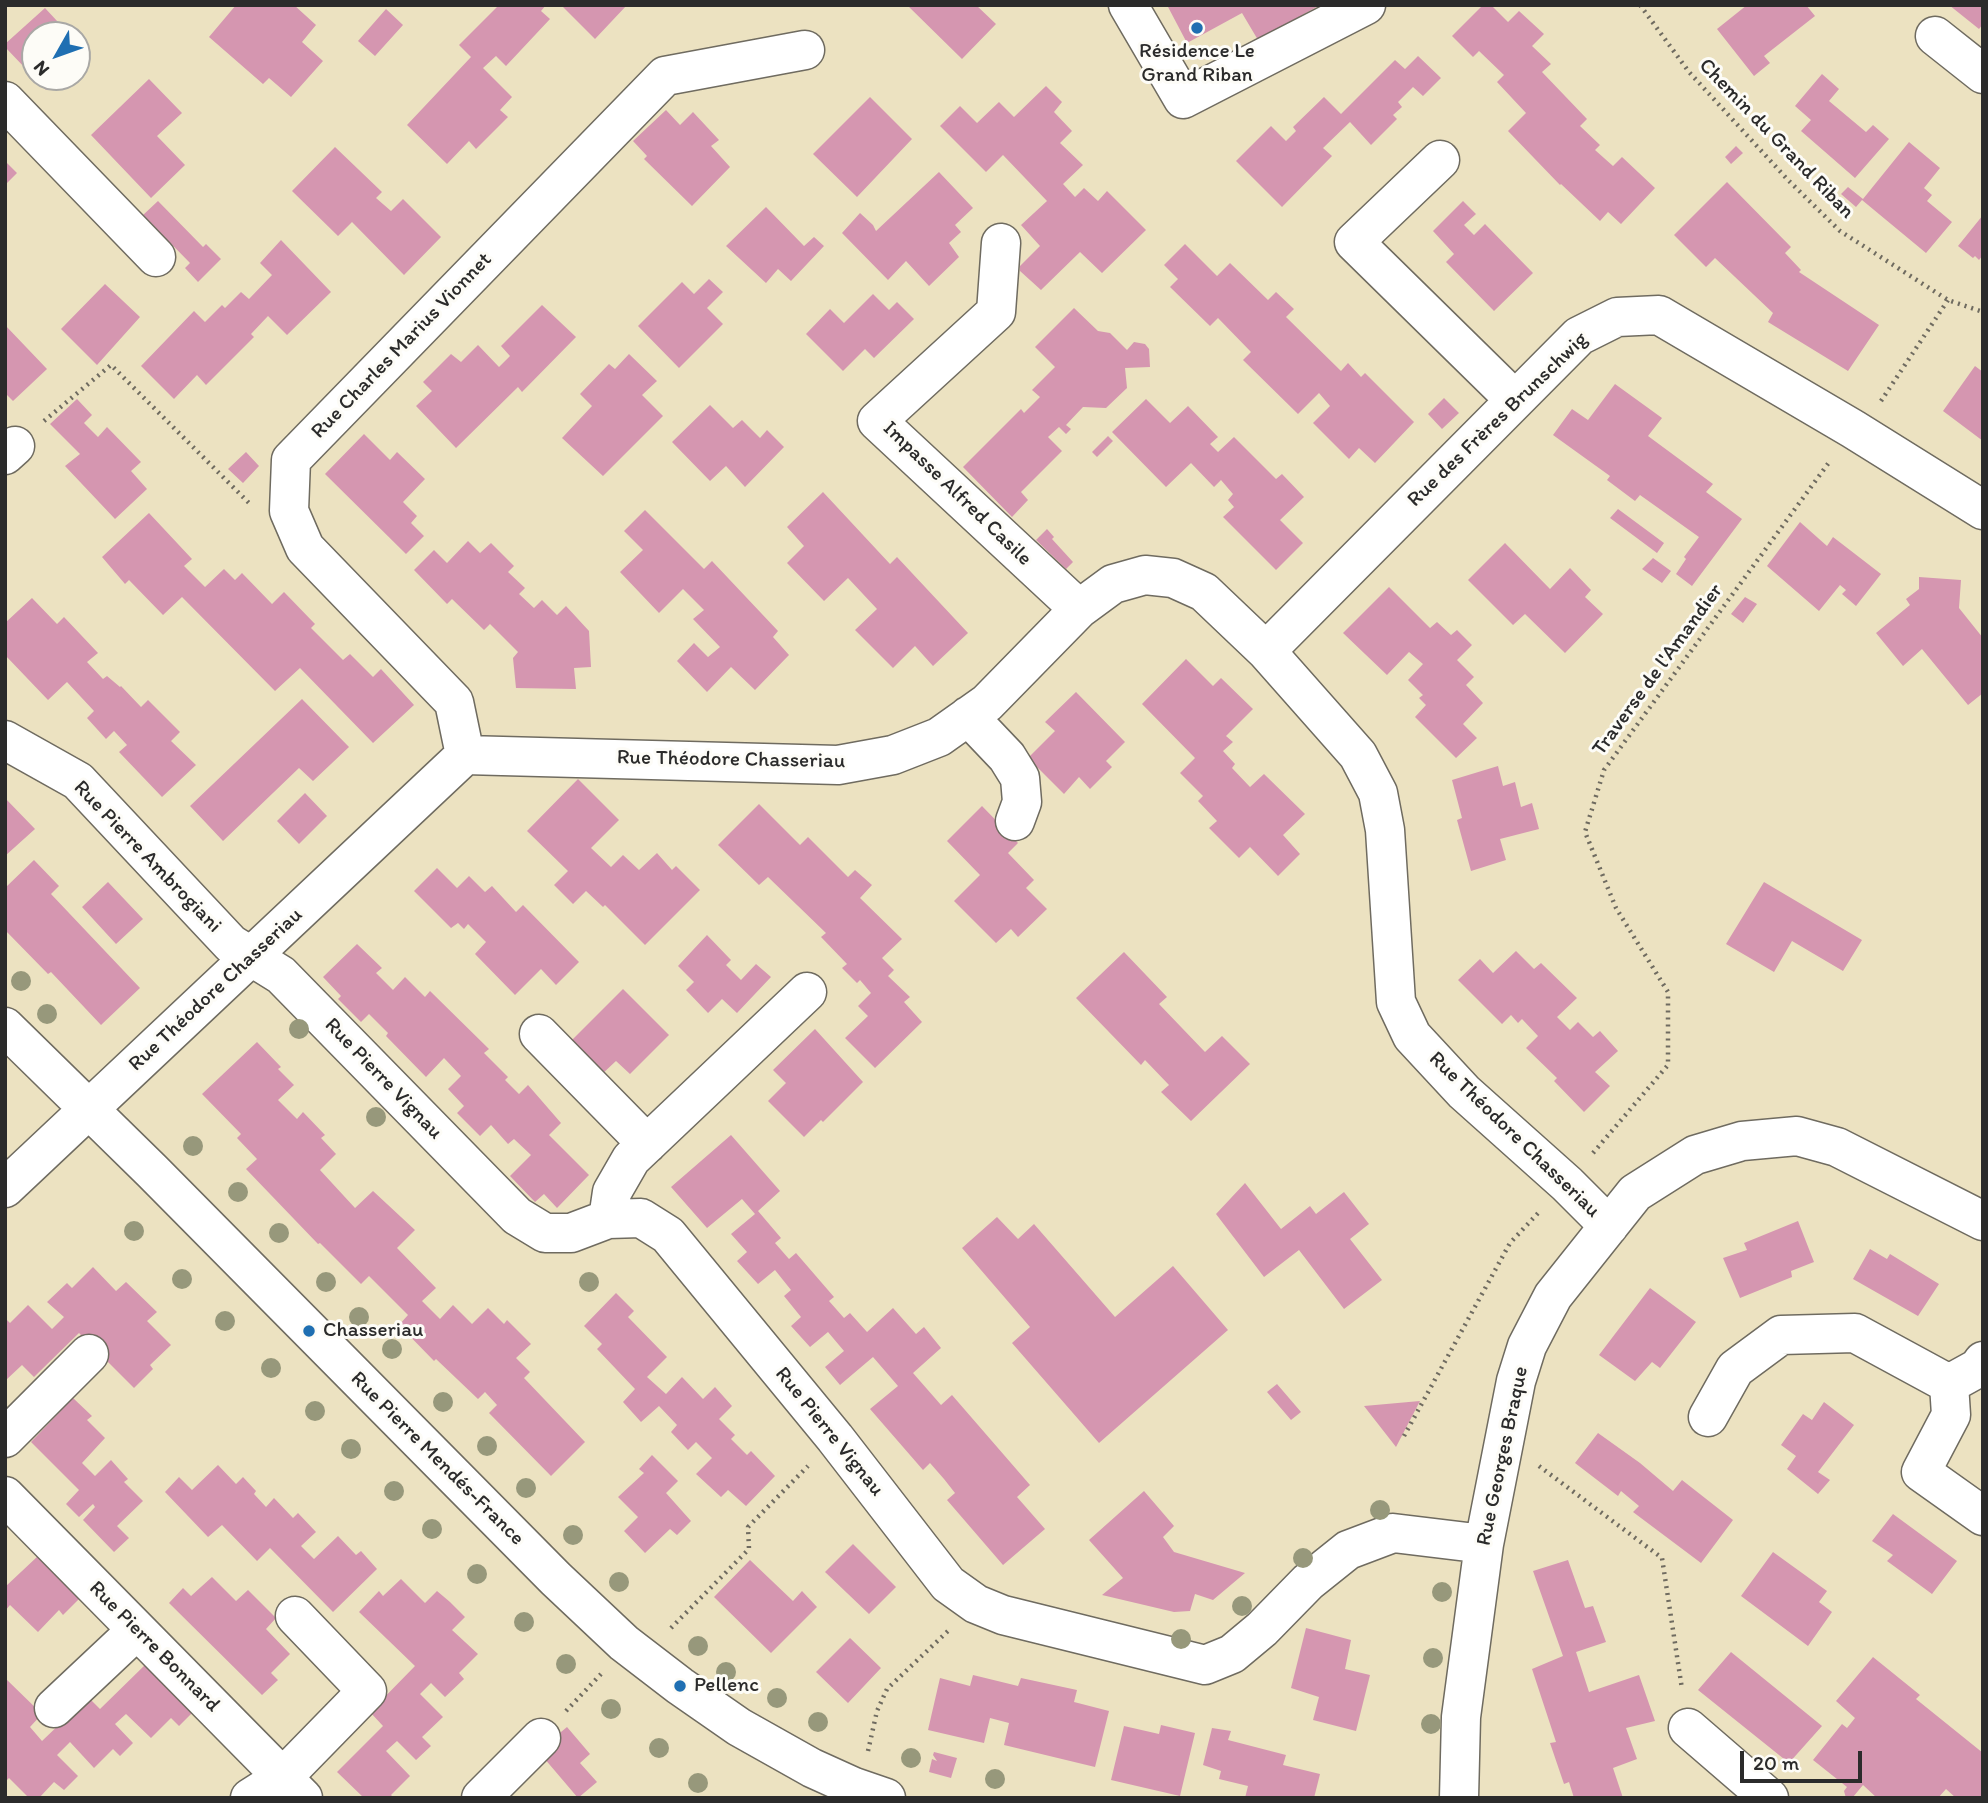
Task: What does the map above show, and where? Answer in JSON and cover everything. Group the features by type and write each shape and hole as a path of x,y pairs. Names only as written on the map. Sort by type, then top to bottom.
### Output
{"street":[{"path":"1128,5 1183,99 1366,5"},
{"path":"1935,36 1983,74"},
{"name":"Rue Charles Marius Vionnet","path":"465,755 454,702 305,548 289,511 291,460 665,76 805,50"},
{"path":"5,101 156,257"},
{"path":"1440,160 1354,242 1515,400"},
{"name":"Impasse Alfred Casile","path":"1001,243 996,312 877,421 1079,609"},
{"name":"Rue des Frères Brunschwig","path":"1266,651 1579,336 1617,317 1659,315 1853,429 1983,510"},
{"name":"Rue Théodore Chasseriau","path":"89,1110 465,755 838,765 893,755 939,737 987,703 1079,609 1113,583 1145,575 1172,578 1204,592 1266,651 1357,755 1378,793 1385,830 1396,1002 1412,1036 1464,1093 1567,1184 1609,1226"},
{"path":"968,716 1007,757 1020,778 1022,802 1015,821"},
{"name":"Rue Pierre Ambrogiani","path":"5,740 78,781 231,944 250,956"},
{"name":"Rue Pierre Vignau","path":"250,956 281,975 517,1216 545,1233 571,1233 608,1219 641,1218 668,1235 835,1438 948,1584 976,1604 1003,1615 1205,1665 1232,1654 1262,1629 1308,1582 1348,1550 1393,1533 1484,1544"},
{"path":"608,1219 612,1192 631,1159 807,992"},
{"name":"Rue Pierre Mendés-France","path":"5,1027 556,1579 624,1643 739,1727 812,1768 870,1793"},
{"path":"539,1034 647,1144"},
{"path":"5,1188 89,1110"},
{"name":"Rue Georges Braque","path":"1459,1798 1461,1717 1484,1544 1516,1381 1527,1346 1553,1296 1635,1193 1695,1155 1742,1141 1797,1136 1837,1147 1983,1221"},
{"path":"1708,1417 1735,1368 1781,1335 1855,1333 1949,1384"},
{"path":"5,1438 89,1354"},
{"path":"1949,1384 1978,1368 1983,1361"},
{"path":"1949,1384 1951,1415 1921,1472 1983,1516"},
{"name":"Rue Pierre Bonnard","path":"5,1496 293,1787"},
{"path":"250,1798 293,1787 367,1691 295,1616"},
{"path":"54,1708 137,1630"},
{"path":"1688,1728 1769,1798"},
{"path":"481,1798 541,1738"}],"path":[{"name":"Chemin du Grand Riban","path":"1640,5 1689,72 1788,180 1840,231 1948,300 1983,312"},
{"name":"Traverse de l'Amandier","path":"1404,1436 1510,1243 1567,1184 1668,1065 1668,992 1616,908 1586,832 1604,770 1853,429 1878,405 1948,300"},
{"path":"10,451 111,365 255,509 289,511"},
{"path":"664,1635 749,1549 748,1527 835,1438"},
{"path":"1503,1439 1662,1559 1688,1728"},
{"path":"870,1793 864,1766 877,1710 887,1689 976,1604"},
{"path":"541,1738 607,1668"}],"building":[{"path":"236,5 294,5 316,25 302,42 323,61 291,97 269,78 263,84 209,37"},
{"path":"499,5 546,5 541,11 550,19 506,66 496,56 483,68 512,97 500,110 508,117 476,149 469,141 447,164 407,125 471,57 459,45"},
{"path":"561,5 627,5 595,39"},
{"path":"907,5 976,5 996,24 962,59"},
{"path":"1167,5 1320,5 1258,40 1242,13 1187,43"},
{"path":"1483,5 1491,5 1508,22 1519,11 1544,34 1532,46 1551,64 1542,72 1587,119 1580,126 1600,145 1595,150 1613,166 1622,157 1655,188 1621,224 1608,212 1600,221 1560,185 1508,131 1526,113 1497,82 1504,75 1479,51 1473,57 1452,36"},
{"path":"1747,5 1806,5 1815,16 1764,56 1770,63 1754,76 1717,29"},
{"path":"1949,5 1983,5 1983,24 1979,29"},
{"path":"45,8 57,21 31,21"},
{"path":"386,9 403,25 375,56 358,41"},
{"path":"21,30 21,64 5,47"},
{"path":"1418,56 1441,78 1423,96 1413,87 1398,102 1402,107 1393,115 1397,119 1371,145 1350,122 1323,148 1332,156 1282,207 1236,161 1271,126 1286,141 1296,131 1293,127 1324,97 1341,114 1395,60 1405,69"},
{"path":"1822,74 1839,89 1829,101 1866,132 1873,125 1889,139 1855,178 1801,131 1811,120 1795,106"},
{"path":"149,79 182,113 157,136 185,165 151,198 91,135"},
{"path":"1046,86 1062,102 1054,112 1072,131 1060,143 1083,165 1063,184 1075,197 1084,188 1098,201 1107,191 1146,230 1102,273 1080,252 1041,290 1020,271 1020,266 1040,246 1021,225 1047,201 1003,155 986,172 940,126 960,106 977,123 999,102 1014,117"},
{"path":"870,97 912,139 857,197 813,154"},
{"path":"666,110 680,125 693,112 719,140 711,146 730,167 692,206 644,159 647,156 633,141"},
{"path":"1909,142 1940,168 1924,188 1932,195 1927,201 1952,222 1926,253 1862,200 1856,207 1841,194 1848,187 1863,199"},
{"path":"1736,146 1743,153 1731,164 1725,157"},
{"path":"335,147 382,192 376,198 391,211 403,199 441,237 404,275 352,222 338,236 292,191"},
{"path":"5,161 17,173 5,185"},
{"path":"939,172 973,208 955,225 961,232 949,243 959,257 929,286 906,261 888,280 842,233 860,213 876,231"},
{"path":"1727,182 1791,247 1785,253 1801,270 1799,272 1879,325 1848,371 1768,322 1773,313 1715,258 1706,267 1674,235"},
{"path":"158,201 203,247 206,244 221,259 198,282 185,268 190,263 143,215"},
{"path":"1463,201 1476,214 1464,225 1474,235 1485,224 1533,273 1494,311 1446,262 1454,254 1433,231"},
{"path":"766,207 804,246 814,237 824,246 791,281 778,269 766,283 726,246"},
{"path":"1983,215 1983,255 1979,260 1958,246"},
{"path":"281,240 331,292 287,335 268,316 251,334 254,337 206,385 197,375 174,399 141,366 194,311 205,322 222,305 225,308 241,292 249,299 272,275 260,263"},
{"path":"1185,244 1217,276 1230,263 1268,300 1276,292 1294,309 1286,317 1341,371 1348,363 1361,377 1365,373 1414,422 1375,463 1359,448 1349,459 1313,423 1330,406 1319,393 1298,414 1243,360 1251,352 1218,318 1210,326 1170,287 1178,279 1164,265"},
{"path":"709,279 723,292 707,308 723,324 679,368 638,326 682,282 694,294"},
{"path":"105,284 140,317 97,365 61,329"},
{"path":"873,294 889,310 897,302 914,319 874,358 865,349 843,371 806,334 830,309 844,323"},
{"path":"542,305 576,337 522,392 518,387 456,448 416,406 432,391 423,382 451,354 461,362 478,345 499,367 510,356 501,346"},
{"path":"1074,308 1098,331 1110,333 1127,350 1134,342 1145,344 1149,349 1150,367 1125,368 1127,388 1106,408 1083,407 1066,425 1071,429 1066,434 1059,427 1048,437 1062,451 1021,492 1028,500 1012,517 963,467 1021,409 1024,413 1040,397 1032,390 1055,367 1035,347"},
{"path":"5,325 47,369 13,401 5,393"},
{"path":"629,354 657,381 642,395 663,416 603,476 562,438 592,406 580,394 609,364 615,369"},
{"path":"1975,366 1983,372 1983,441 1943,411"},
{"path":"1615,384 1662,418 1648,436 1713,484 1706,492 1742,519 1692,586 1676,574 1686,559 1684,557 1699,537 1640,495 1635,501 1607,480 1610,476 1553,435 1572,409 1588,420"},
{"path":"1444,398 1459,413 1442,429 1428,414"},
{"path":"77,399 92,415 84,423 98,437 107,427 141,462 131,471 147,489 115,519 65,466 80,454 50,424"},
{"path":"1146,399 1170,423 1188,406 1218,437 1210,444 1218,452 1234,437 1276,479 1282,474 1304,497 1280,520 1303,543 1276,570 1223,517 1234,507 1228,500 1233,494 1221,480 1214,487 1191,463 1166,487 1112,432"},
{"path":"710,405 733,428 742,420 760,438 767,430 784,447 745,487 726,466 710,481 672,442"},
{"path":"364,434 390,460 397,452 425,479 403,502 417,516 411,523 424,536 406,554 325,474"},
{"path":"1108,436 1113,441 1097,457 1092,452"},
{"path":"246,452 259,466 243,483 228,469"},
{"path":"823,492 890,564 897,557 968,633 933,666 915,646 893,668 855,630 877,609 848,578 824,601 787,563 804,546 787,527"},
{"path":"1618,509 1664,543 1657,553 1610,518"},
{"path":"645,510 704,569 712,561 778,631 773,637 789,655 755,690 731,667 707,692 677,661 694,643 708,657 720,647 693,619 704,610 683,589 659,613 620,572 643,550 624,531"},
{"path":"149,513 192,559 184,566 205,587 224,569 235,580 242,573 272,604 284,592 315,624 311,628 343,660 350,654 373,677 381,669 414,705 373,743 300,668 275,691 182,597 163,615 129,580 125,584 102,557"},
{"path":"1800,522 1827,546 1833,537 1881,574 1856,606 1842,594 1846,590 1840,585 1819,611 1767,566"},
{"path":"1047,529 1054,537 1052,539 1073,562 1066,569 1036,540"},
{"path":"468,541 480,553 491,543 514,566 508,572 525,588 519,594 534,608 542,600 557,615 566,606 589,631 591,667 574,668 576,689 516,688 513,658 518,652 490,624 484,630 452,599 447,604 414,570 434,550 447,563"},
{"path":"1505,543 1550,589 1570,568 1591,590 1585,597 1603,614 1565,653 1525,614 1513,625 1468,580"},
{"path":"1653,558 1671,571 1662,583 1642,569"},
{"path":"1919,577 1961,580 1959,608 1983,638 1983,693 1968,705 1922,649 1903,666 1876,633 1910,605 1906,599 1919,589"},
{"path":"1389,587 1430,628 1437,622 1451,635 1457,630 1472,645 1457,660 1474,677 1466,685 1483,703 1463,724 1477,738 1456,758 1415,717 1426,705 1419,698 1423,695 1408,680 1423,664 1409,652 1387,675 1343,633"},
{"path":"1745,597 1757,604 1743,623 1731,614"},
{"path":"32,598 57,624 64,617 98,653 87,662 103,679 107,676 121,686 141,707 148,700 180,732 171,741 196,765 162,797 119,752 127,745 114,731 106,739 87,718 94,711 67,682 48,700 5,655 5,623"},
{"path":"1186,659 1213,686 1221,678 1253,709 1226,736 1233,742 1223,751 1235,764 1232,768 1250,787 1264,774 1305,814 1283,835 1300,854 1278,876 1250,847 1239,858 1209,828 1217,821 1198,801 1203,796 1180,773 1195,758 1142,704"},
{"path":"1076,692 1125,742 1106,761 1112,767 1090,789 1079,777 1064,794 1028,758 1055,731 1045,722"},
{"path":"302,699 349,747 313,781 299,768 223,841 190,806"},
{"path":"1498,766 1503,786 1515,782 1521,807 1532,803 1539,829 1500,839 1506,860 1471,871 1457,820 1462,818 1452,780"},
{"path":"578,779 619,820 591,848 611,867 623,855 639,870 657,853 672,870 676,866 700,890 645,945 605,905 603,907 586,891 573,904 554,885 568,871 527,831"},
{"path":"305,793 327,816 299,844 277,821"},
{"path":"5,798 35,829 5,856"},
{"path":"759,804 800,845 808,837 848,877 855,870 872,885 860,898 902,939 882,958 894,970 888,976 910,997 904,1002 922,1022 875,1068 845,1038 868,1016 858,1006 871,993 860,980 857,983 842,968 847,964 821,937 826,933 768,877 759,885 718,845"},
{"path":"982,806 1018,843 1008,853 1034,880 1026,888 1047,909 1018,937 1011,929 996,943 954,901 980,875 947,841"},
{"path":"34,860 59,886 51,894 140,988 101,1025 51,972 48,974 5,930 5,888"},
{"path":"437,868 457,888 469,876 485,892 492,886 516,912 523,905 579,962 556,985 541,969 515,995 475,954 486,942 468,924 464,929 458,923 451,928 414,891"},
{"path":"108,882 143,919 116,944 82,907"},
{"path":"1764,882 1862,940 1843,971 1792,941 1774,972 1726,944"},
{"path":"707,935 731,960 726,965 741,980 756,964 771,977 737,1013 722,999 708,1013 686,990 694,982 678,966"},
{"path":"357,944 382,968 376,973 393,990 405,977 425,997 430,991 489,1049 484,1053 508,1077 505,1080 519,1094 528,1085 561,1123 549,1135 589,1175 557,1208 544,1194 535,1202 510,1176 531,1155 514,1139 508,1144 491,1125 480,1136 457,1113 464,1106 448,1089 461,1076 444,1058 426,1077 386,1036 388,1033 369,1014 361,1022 338,999 341,996 323,977"},
{"path":"1516,951 1534,969 1541,963 1577,998 1557,1017 1570,1030 1578,1022 1593,1037 1600,1031 1618,1051 1595,1072 1610,1086 1584,1112 1554,1081 1557,1078 1526,1048 1538,1036 1522,1019 1518,1023 1511,1015 1502,1024 1458,980 1480,959 1493,973"},
{"path":"1124,952 1167,997 1159,1004 1205,1052 1222,1036 1250,1064 1191,1121 1161,1092 1169,1085 1145,1060 1141,1065 1076,998"},
{"path":"623,989 669,1035 630,1074 616,1061 601,1075 569,1043"},
{"path":"815,1029 863,1082 804,1137 768,1101 786,1083 773,1070"},
{"path":"257,1042 294,1085 278,1100 297,1119 303,1112 325,1135 321,1138 336,1154 320,1170 355,1208 373,1191 415,1230 397,1248 436,1288 422,1301 440,1319 453,1305 472,1324 488,1308 504,1324 507,1320 531,1344 516,1358 530,1372 524,1378 585,1442 551,1476 489,1413 497,1405 485,1392 478,1399 436,1359 434,1361 399,1325 408,1315 369,1276 361,1284 318,1244 246,1169 257,1159 237,1138 241,1134 202,1094"},
{"path":"731,1135 780,1191 758,1211 781,1238 775,1243 789,1259 796,1253 834,1297 829,1301 844,1318 850,1313 867,1332 893,1308 916,1334 924,1327 941,1348 913,1373 941,1405 952,1395 1030,1485 1017,1497 1045,1529 1003,1565 947,1500 955,1493 944,1479 930,1463 923,1470 870,1409 898,1386 873,1357 840,1385 825,1367 844,1351 828,1332 810,1347 791,1326 801,1317 784,1296 791,1290 775,1270 758,1284 737,1261 747,1252 731,1234 755,1214 742,1199 707,1228 671,1187"},
{"path":"1245,1183 1281,1229 1310,1206 1316,1214 1344,1192 1369,1224 1350,1239 1382,1280 1344,1309 1299,1250 1264,1277 1216,1214"},
{"path":"997,1217 1018,1239 1034,1224 1115,1317 1173,1266 1228,1330 1099,1443 1012,1343 1030,1327 962,1248"},
{"path":"1798,1221 1814,1262 1791,1271 1792,1277 1740,1298 1723,1258 1747,1250 1744,1243"},
{"path":"1870,1249 1887,1259 1890,1254 1939,1284 1918,1316 1853,1279"},
{"path":"93,1267 116,1291 126,1282 157,1312 147,1321 171,1345 150,1365 153,1369 134,1388 79,1333 34,1377 22,1365 5,1381 5,1318 10,1323 28,1305 52,1329 64,1317 47,1302 67,1283 72,1288"},
{"path":"1650,1288 1696,1322 1660,1368 1652,1362 1635,1381 1599,1355"},
{"path":"616,1293 634,1311 628,1317 667,1357 647,1377 666,1394 682,1377 703,1399 715,1387 732,1406 719,1419 735,1435 731,1439 747,1455 751,1451 775,1476 746,1506 728,1490 721,1497 696,1474 712,1458 696,1442 688,1450 671,1432 677,1425 659,1406 641,1422 623,1402 635,1389 597,1349 602,1344 584,1326"},
{"path":"1277,1384 1301,1412 1291,1420 1267,1392"},
{"path":"73,1398 92,1416 87,1420 105,1438 82,1463 95,1476 111,1460 128,1479 124,1482 143,1501 117,1526 129,1538 114,1552 83,1520 95,1507 93,1504 79,1517 66,1504 79,1490 31,1442"},
{"path":"1420,1401 1396,1447 1364,1406"},
{"path":"1824,1402 1854,1425 1818,1472 1830,1480 1818,1494 1787,1469 1796,1456 1781,1445 1803,1414 1812,1420"},
{"path":"1598,1433 1673,1491 1682,1480 1733,1520 1701,1563 1633,1512 1639,1506 1621,1491 1618,1496 1575,1463"},
{"path":"652,1455 678,1481 666,1493 691,1521 677,1535 670,1529 645,1553 624,1531 638,1517 618,1497 644,1473 639,1469"},
{"path":"218,1465 236,1484 243,1477 266,1507 274,1498 293,1518 298,1513 316,1532 301,1546 314,1559 338,1536 356,1555 361,1551 377,1569 333,1612 270,1548 257,1561 222,1525 208,1537 165,1492 179,1477 192,1490"},
{"path":"1144,1491 1174,1526 1163,1537 1174,1552 1245,1573 1213,1600 1195,1594 1190,1611 1174,1612 1102,1595 1123,1578 1089,1540"},
{"path":"1893,1514 1957,1561 1932,1594 1887,1561 1893,1555 1872,1541"},
{"path":"853,1544 896,1587 869,1614 825,1572"},
{"path":"1773,1552 1827,1591 1819,1602 1832,1612 1808,1646 1741,1596"},
{"path":"38,1556 80,1598 63,1615 59,1610 38,1632 10,1605 5,1611 5,1587"},
{"path":"750,1560 793,1601 802,1591 817,1607 771,1653 714,1597"},
{"path":"1568,1560 1585,1608 1593,1606 1606,1642 1576,1652 1589,1692 1639,1675 1655,1721 1626,1728 1637,1759 1613,1768 1623,1798 1574,1798 1569,1782 1564,1784 1550,1743 1556,1742 1532,1669 1563,1656 1533,1571"},
{"path":"212,1577 236,1601 248,1590 276,1618 266,1629 290,1654 271,1673 278,1680 262,1695 169,1603 183,1588 191,1596"},
{"path":"401,1579 425,1603 437,1591 450,1602 465,1617 452,1630 478,1654 459,1673 464,1679 445,1697 431,1683 420,1694 443,1717 422,1737 431,1746 416,1760 397,1741 386,1751 410,1776 391,1795 394,1798 364,1798 337,1772 383,1726 370,1712 415,1666 359,1612 379,1591 383,1596"},
{"path":"1306,1628 1351,1640 1345,1669 1370,1675 1356,1731 1313,1720 1319,1697 1291,1688"},
{"path":"850,1638 881,1668 848,1703 816,1672"},
{"path":"1731,1652 1822,1726 1789,1763 1698,1690"},
{"path":"1873,1657 1920,1695 1916,1699 1983,1753 1983,1798 1956,1798 1946,1789 1938,1798 1877,1798 1863,1785 1853,1797 1846,1798 1844,1791 1847,1787 1813,1760 1842,1724 1847,1728 1855,1718 1836,1701"},
{"path":"146,1664 194,1711 179,1726 171,1718 151,1738 126,1714 115,1724 133,1743 120,1756 113,1749 94,1768 70,1742 57,1755 78,1776 64,1790 54,1782 39,1798 29,1798 9,1778 5,1782 5,1678 42,1714 30,1727 42,1741 88,1697 100,1709"},
{"path":"973,1675 1018,1686 1021,1678 1077,1690 1074,1702 1109,1711 1095,1767 1004,1745 1009,1723 990,1718 984,1743 928,1730 940,1678 970,1686"},
{"path":"1161,1725 1195,1733 1180,1796 1111,1780 1124,1726 1159,1734"},
{"path":"567,1727 590,1754 580,1763 597,1782 578,1798 538,1751"},
{"path":"1212,1728 1231,1731 1228,1740 1286,1755 1283,1765 1320,1774 1314,1798 1245,1798 1248,1786 1219,1779 1221,1771 1203,1765"},
{"path":"934,1752 957,1758 951,1778 929,1772 932,1759 937,1761"}],"place":[{"name":"Résidence Le Grand Riban","path":"1197,28"},
{"name":"Chasseriau","path":"309,1331"},
{"name":"Pellenc","path":"680,1686"}]}
